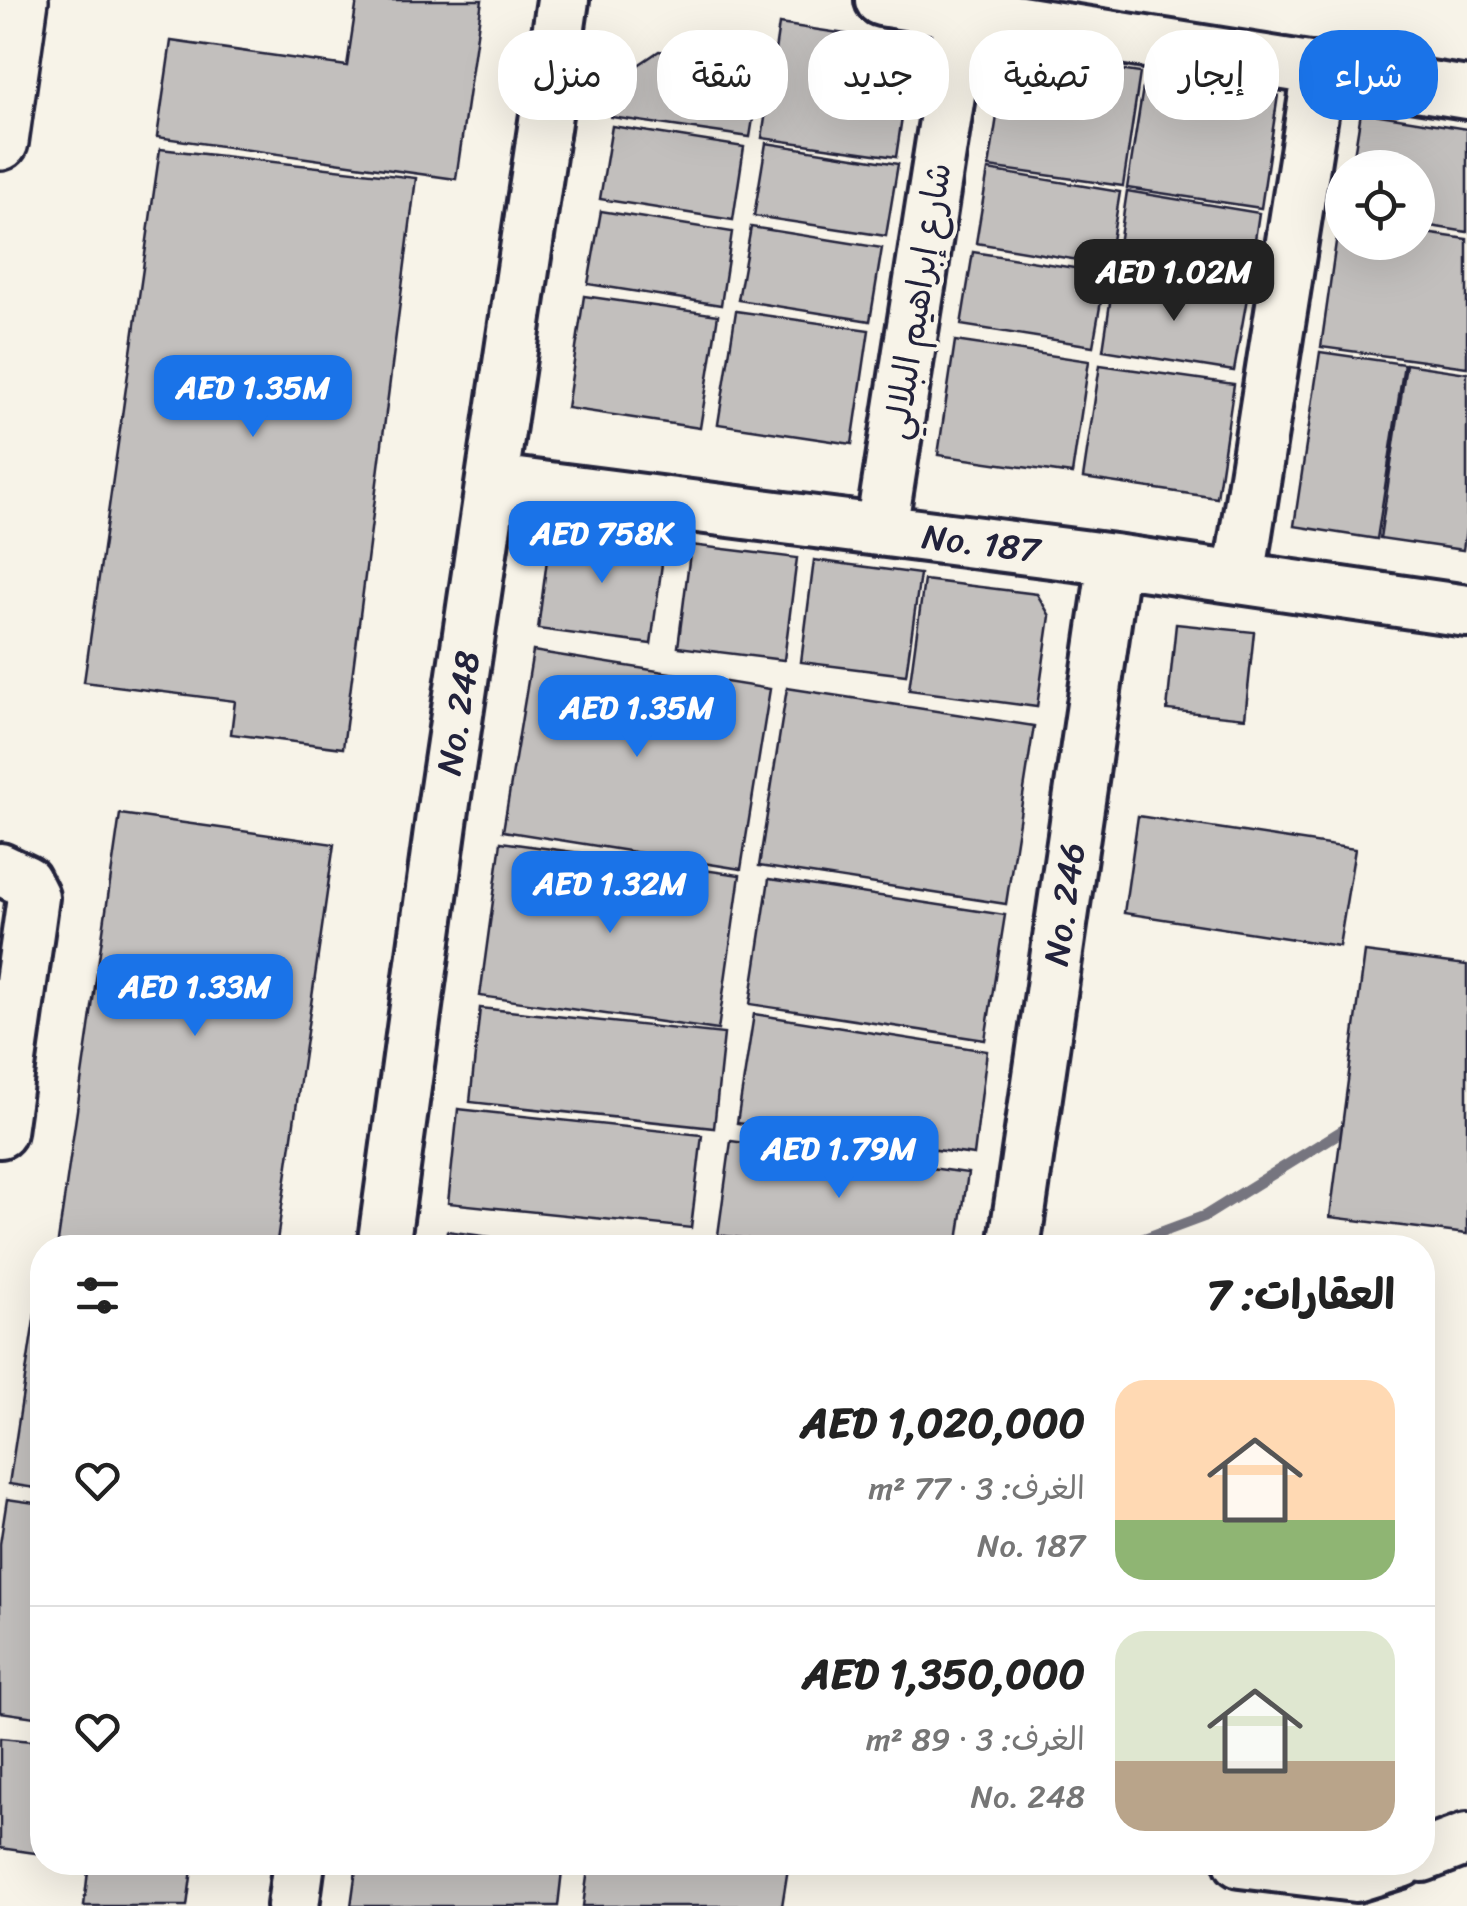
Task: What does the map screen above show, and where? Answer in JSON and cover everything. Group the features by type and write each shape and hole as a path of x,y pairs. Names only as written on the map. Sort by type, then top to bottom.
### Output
{"main road":[{"path":"0,142 20,0"}],"street":[{"name":"No. 248","path":"385,1235 442,816 563,0"},
{"path":"881,0 1299,67"},
{"name":"شارع إبراهيم البلالي","path":"880,530 962,12"},
{"path":"1438,88 1467,93"},
{"path":"1239,578 1311,120"},
{"name":"No. 187","path":"494,481 1114,560 1467,611"},
{"name":"No. 246","path":"1016,1235 1114,560"},
{"path":"0,869 25,881 33,897 0,1132"},
{"path":"1435,1851 1467,1839"},
{"path":"293,1906 297,1875"},
{"path":"1255,1878 1359,1875"}],"building":[{"path":"357,0 482,0 456,179 157,137 171,41 347,66"},
{"path":"779,24 819,30 808,30 808,120 902,120 896,157 762,138 765,120 788,120 788,30 778,30"},
{"path":"657,52 657,120 753,120 750,137 632,120 637,120 637,66"},
{"path":"1124,71 1140,73 1123,186 989,167 996,120 1124,120"},
{"path":"1144,81 1144,120 1274,120 1261,208 1127,188"},
{"path":"1360,120 1411,120 1467,129 1467,232 1435,227 1435,150 1355,150"},
{"path":"612,126 744,147 733,220 600,199"},
{"path":"766,143 898,164 886,236 754,216"},
{"path":"160,149 416,178 343,748 231,734 235,701 84,682"},
{"path":"988,170 1120,192 1108,265 976,243"},
{"path":"1127,191 1259,213 1248,286 1116,264"},
{"path":"601,211 732,232 721,305 588,284"},
{"path":"751,227 882,248 870,321 738,300"},
{"path":"1435,234 1467,239 1467,367 1321,347 1333,260 1435,260"},
{"path":"973,252 1106,273 1093,346 961,325"},
{"path":"1114,276 1247,298 1234,371 1103,350"},
{"path":"584,296 718,315 700,428 567,408"},
{"path":"736,311 869,330 852,444 718,424"},
{"path":"955,341 1089,361 1072,474 938,455"},
{"path":"1320,352 1404,364 1377,539 1294,526"},
{"path":"1406,364 1467,373 1467,523 1463,550 1380,538"},
{"path":"1100,365 1234,384 1217,498 1083,478"},
{"path":"562,529 665,542 651,644 538,629 549,544"},
{"path":"691,545 797,558 784,660 678,647"},
{"path":"814,560 920,574 906,675 801,662"},
{"path":"924,580 1037,594 1050,616 1037,707 909,690"},
{"path":"1176,624 1254,632 1245,718 1167,710"},
{"path":"533,651 770,689 741,869 503,831"},
{"path":"787,688 1034,726 1006,904 759,866"},
{"path":"120,814 334,844 278,1235 59,1235"},
{"path":"1138,816 1355,849 1339,946 1124,913"},
{"path":"501,842 740,875 718,1030 480,996"},
{"path":"769,879 1005,915 985,1040 750,1004"},
{"path":"1365,952 1467,965 1467,1234 1330,1217"},
{"path":"480,1008 724,1034 714,1128 470,1102"},
{"path":"754,1014 987,1051 974,1155 737,1123"},
{"path":"458,1109 702,1135 691,1228 448,1203"},
{"path":"731,1141 968,1173 959,1235 718,1235"},
{"path":"30,1346 30,1487 9,1484"},
{"path":"7,1499 30,1502 30,1716 0,1712 0,1544"},
{"path":"0,1738 30,1741 30,1852 0,1848"},
{"path":"88,1875 191,1875 187,1906 84,1906"},
{"path":"355,1875 562,1875 558,1906 351,1906"},
{"path":"587,1875 787,1875 782,1906 583,1906"}],"waterway":[{"path":"1154,1235 1205,1216 1353,1124"}]}
